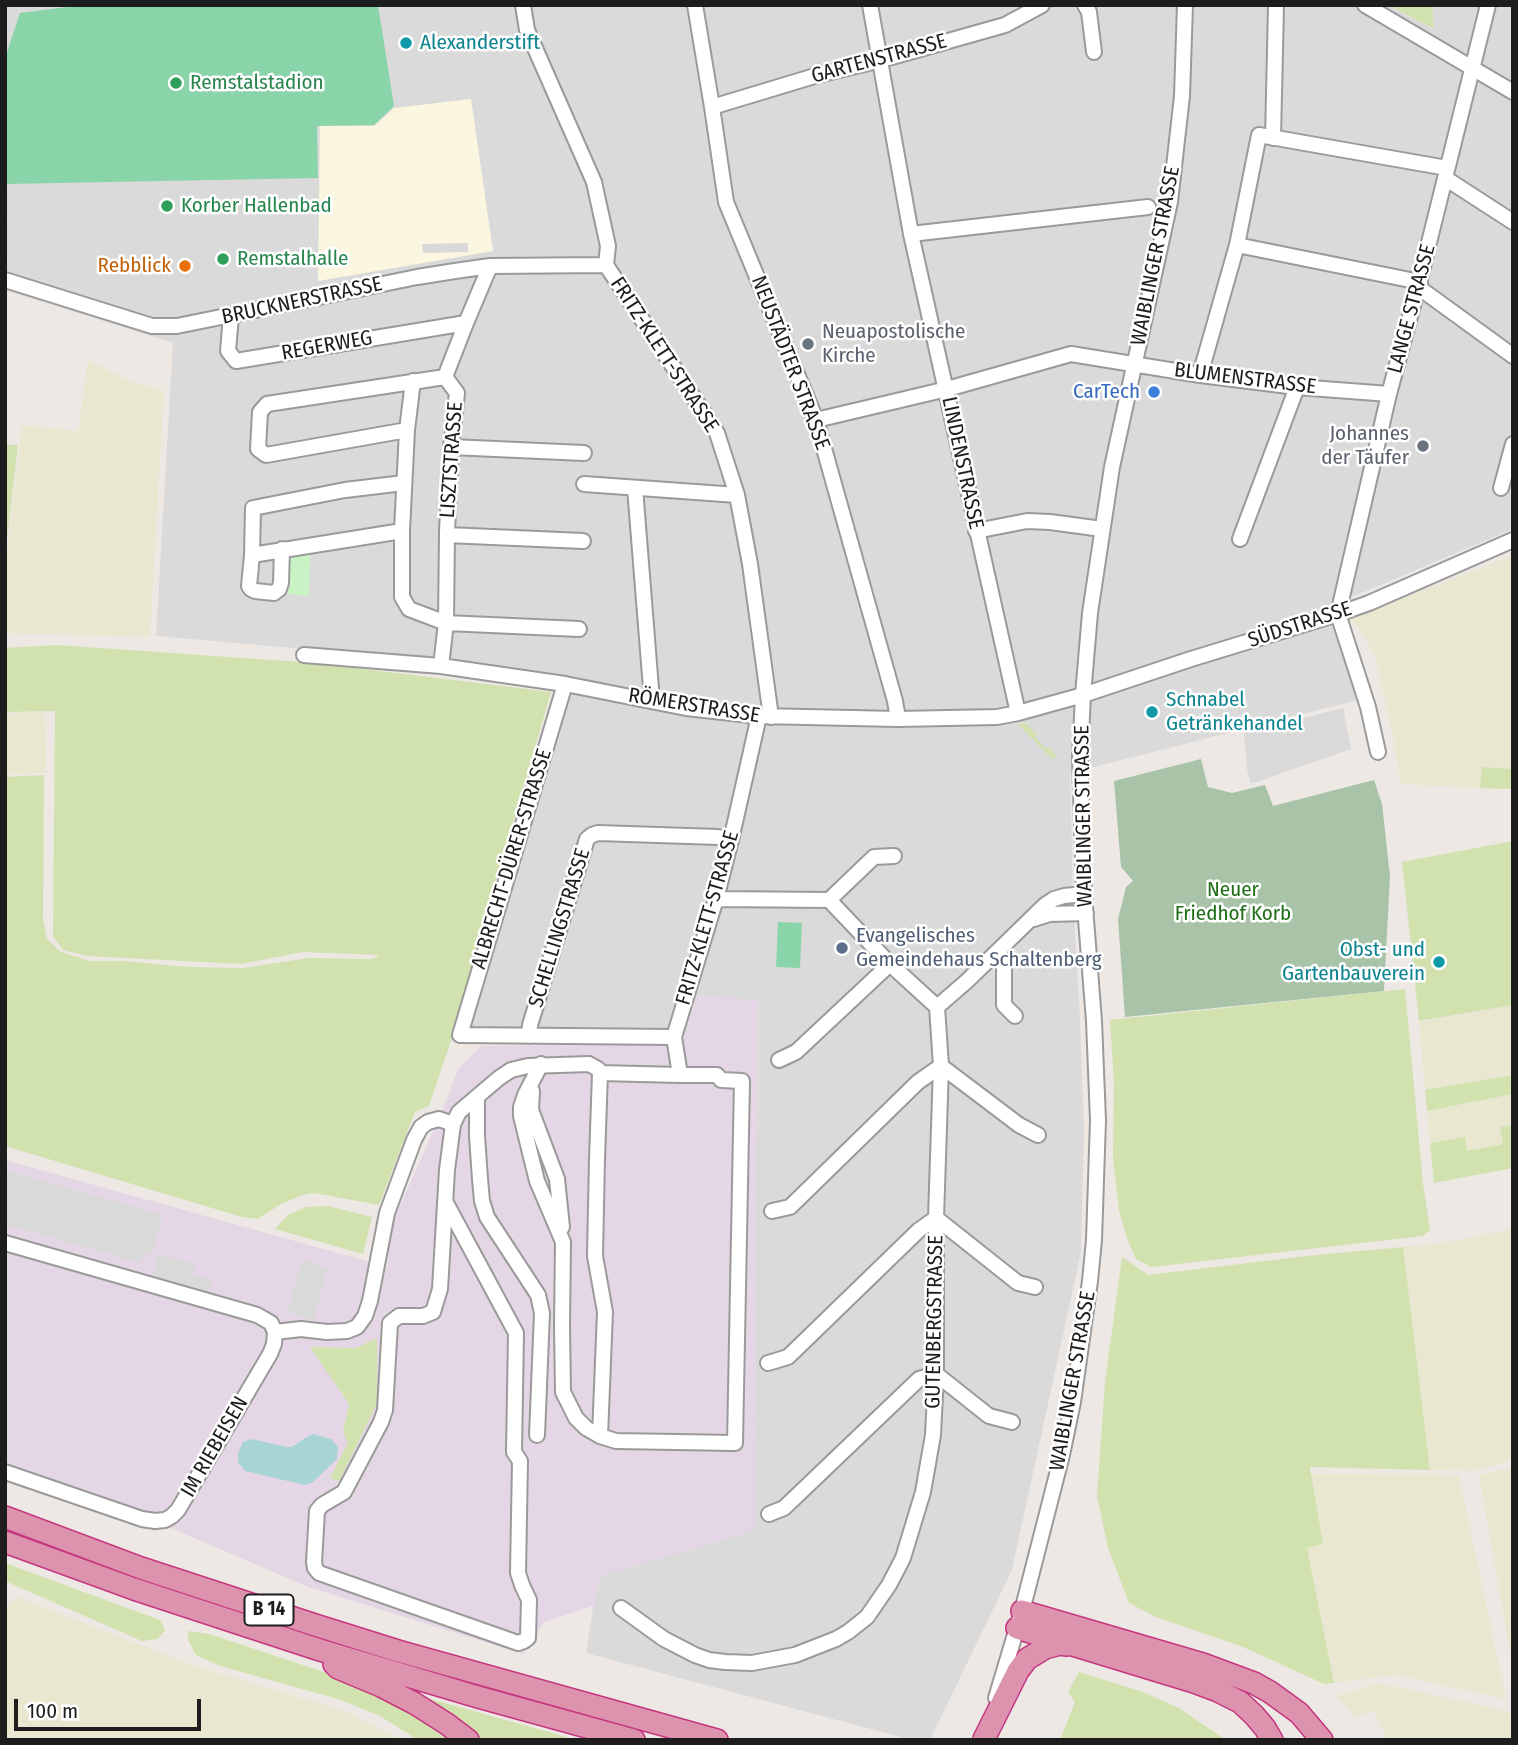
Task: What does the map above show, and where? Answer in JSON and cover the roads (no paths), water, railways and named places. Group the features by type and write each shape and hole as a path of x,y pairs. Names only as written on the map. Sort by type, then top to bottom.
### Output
{"highway":[{"name":"B 14","path":"5,1517 141,1568 315,1625 717,1740"},
{"name":"B 14","path":"5,1542 158,1597 320,1650 634,1740"},
{"path":"1019,1619 1073,1645 1218,1691 1240,1703 1254,1715 1272,1740"},
{"path":"1019,1619 1203,1664 1246,1680 1270,1692 1299,1713 1322,1740"},
{"path":"983,1739 1018,1671 1027,1659 1045,1648 1060,1644 1073,1645"},
{"path":"320,1650 338,1668 414,1703 468,1740"}],"street":[{"name":"FRITZ-KLETT-STRASSE","path":"523,5 527,30 594,183 608,246 606,265 717,433 737,495 750,564 765,717 716,899 674,1037"},
{"name":"NEUSTÄDTER STRASSE","path":"695,5 726,202 816,420 898,719"},
{"name":"LINDENSTRASSE","path":"870,5 911,234 1018,713"},
{"name":"GARTENSTRASSE","path":"712,107 818,75 1005,25 1042,5"},
{"path":"1085,5 1089,12 1094,51"},
{"name":"WAIBLINGER STRASSE","path":"983,1739 1019,1619 1062,1454 1073,1402 1090,1281 1098,1120 1094,1021 1084,894 1080,757 1083,695 1090,613 1112,467 1170,202 1182,96 1185,5"},
{"path":"1273,138 1276,5"},
{"path":"1365,5 1513,92"},
{"name":"LANGE STRASSE","path":"1338,614 1389,394 1419,285 1488,5"},
{"path":"1200,375 1237,245 1259,135 1446,173 1513,222"},
{"path":"911,234 1148,207"},
{"path":"1237,245 1419,285 1513,356"},
{"name":"BRUCKNERSTRASSE","path":"5,280 152,326 177,326 417,277 490,266 606,265"},
{"name":"LISZTSTRASSE","path":"441,666 446,623 451,447 457,393 445,376 490,266"},
{"name":"REGERWEG","path":"231,316 228,351 236,361 466,323"},
{"name":"BLUMENSTRASSE","path":"816,420 947,389 1071,354 1200,375 1297,387 1389,394"},
{"path":"407,430 266,455 258,449 260,412 267,404 445,376"},
{"path":"413,381 407,430 402,531 402,597 409,609 446,623 579,629"},
{"path":"1240,539 1297,387"},
{"path":"1501,488 1513,444"},
{"path":"451,447 584,453"},
{"path":"282,549 279,589 274,593 255,591 249,586 253,555 253,508 345,490 404,483"},
{"path":"584,484 737,495"},
{"path":"635,488 652,701"},
{"path":"976,531 1027,521 1102,529"},
{"path":"253,555 402,531"},
{"path":"447,535 583,541"},
{"name":"SÜDSTRASSE","path":"1083,695 1369,603 1513,540"},
{"path":"1338,614 1368,707 1378,752"},
{"name":"RÖMERSTRASSE","path":"304,656 441,666 565,684 686,708 765,717 997,717 1083,695"},
{"name":"ALBRECHT-DÜRER-STRASSE","path":"529,1036 460,1035 565,684"},
{"name":"SCHELLINGSTRASSE","path":"529,1036 530,1025 587,839 598,833 718,837 731,840"},
{"path":"716,899 829,900 874,857 894,856"},
{"path":"829,900 890,964 937,1007 1054,899 1084,894"},
{"path":"1027,923 1049,914 1086,913"},
{"path":"998,951 1004,961 1004,1005 1014,1016"},
{"path":"779,1060 796,1052 890,964"},
{"name":"GUTENBERGSTRASSE","path":"621,1608 664,1639 695,1655 709,1660 752,1663 795,1655 848,1632 867,1617 879,1601 902,1558 915,1521 933,1435 941,1066 937,1007"},
{"path":"529,1036 674,1037 680,1075"},
{"path":"541,1064 525,1095 521,1116 537,1181 563,1242 563,1392 576,1418 586,1428 616,1441 735,1443 742,1081 721,1080 717,1075 600,1073"},
{"path":"445,1201 516,1333 514,1452 520,1461 519,1573 529,1600 528,1638 518,1643 330,1578 315,1568 317,1511 344,1492 385,1410 390,1323 399,1315 423,1316 433,1312 440,1289 445,1201 447,1170 453,1124 459,1112 499,1077 511,1070 527,1066 589,1064 600,1073 595,1256 605,1312 600,1436"},
{"path":"772,1211 790,1207 918,1082 941,1066 1019,1125 1038,1135"},
{"path":"477,1097 482,1201 487,1217 538,1295 542,1313 537,1435"},
{"path":"5,1243 257,1315 271,1323 275,1332 301,1329 347,1331 357,1327 365,1316 387,1213 414,1140 421,1127 428,1122 439,1119 453,1124"},
{"path":"768,1363 788,1357 919,1230 936,1218 1018,1283 1035,1287"},
{"name":"IM RIEBEISEN","path":"5,1472 142,1519 155,1521 172,1516 270,1354 275,1332"},
{"path":"769,1514 784,1508 919,1379 936,1374 989,1416 1012,1422"}],"water":[{"path":"313,1434 331,1439 338,1447 337,1459 313,1482 305,1485 245,1471 238,1462 238,1453 243,1442 252,1439 292,1447"}],"place":[{"name":"Alexanderstift","path":"406,43"},
{"name":"Remstalstadion","path":"176,83"},
{"name":"Korber Hallenbad","path":"167,206"},
{"name":"Remstalhalle","path":"223,259"},
{"name":"Rebblick","path":"185,266"},
{"name":"Neuapostolische Kirche","path":"808,344"},
{"name":"CarTech","path":"1154,392"},
{"name":"Johannes der Täufer","path":"1423,446"},
{"name":"Schnabel Getränkehandel","path":"1152,712"},
{"name":"Evangelisches Gemeindehaus Schaltenberg","path":"842,948"},
{"name":"Obst- und Gartenbauverein","path":"1439,962"}],"park label":[{"name":"Neuer Friedhof Korb","path":"1233,902"}]}
